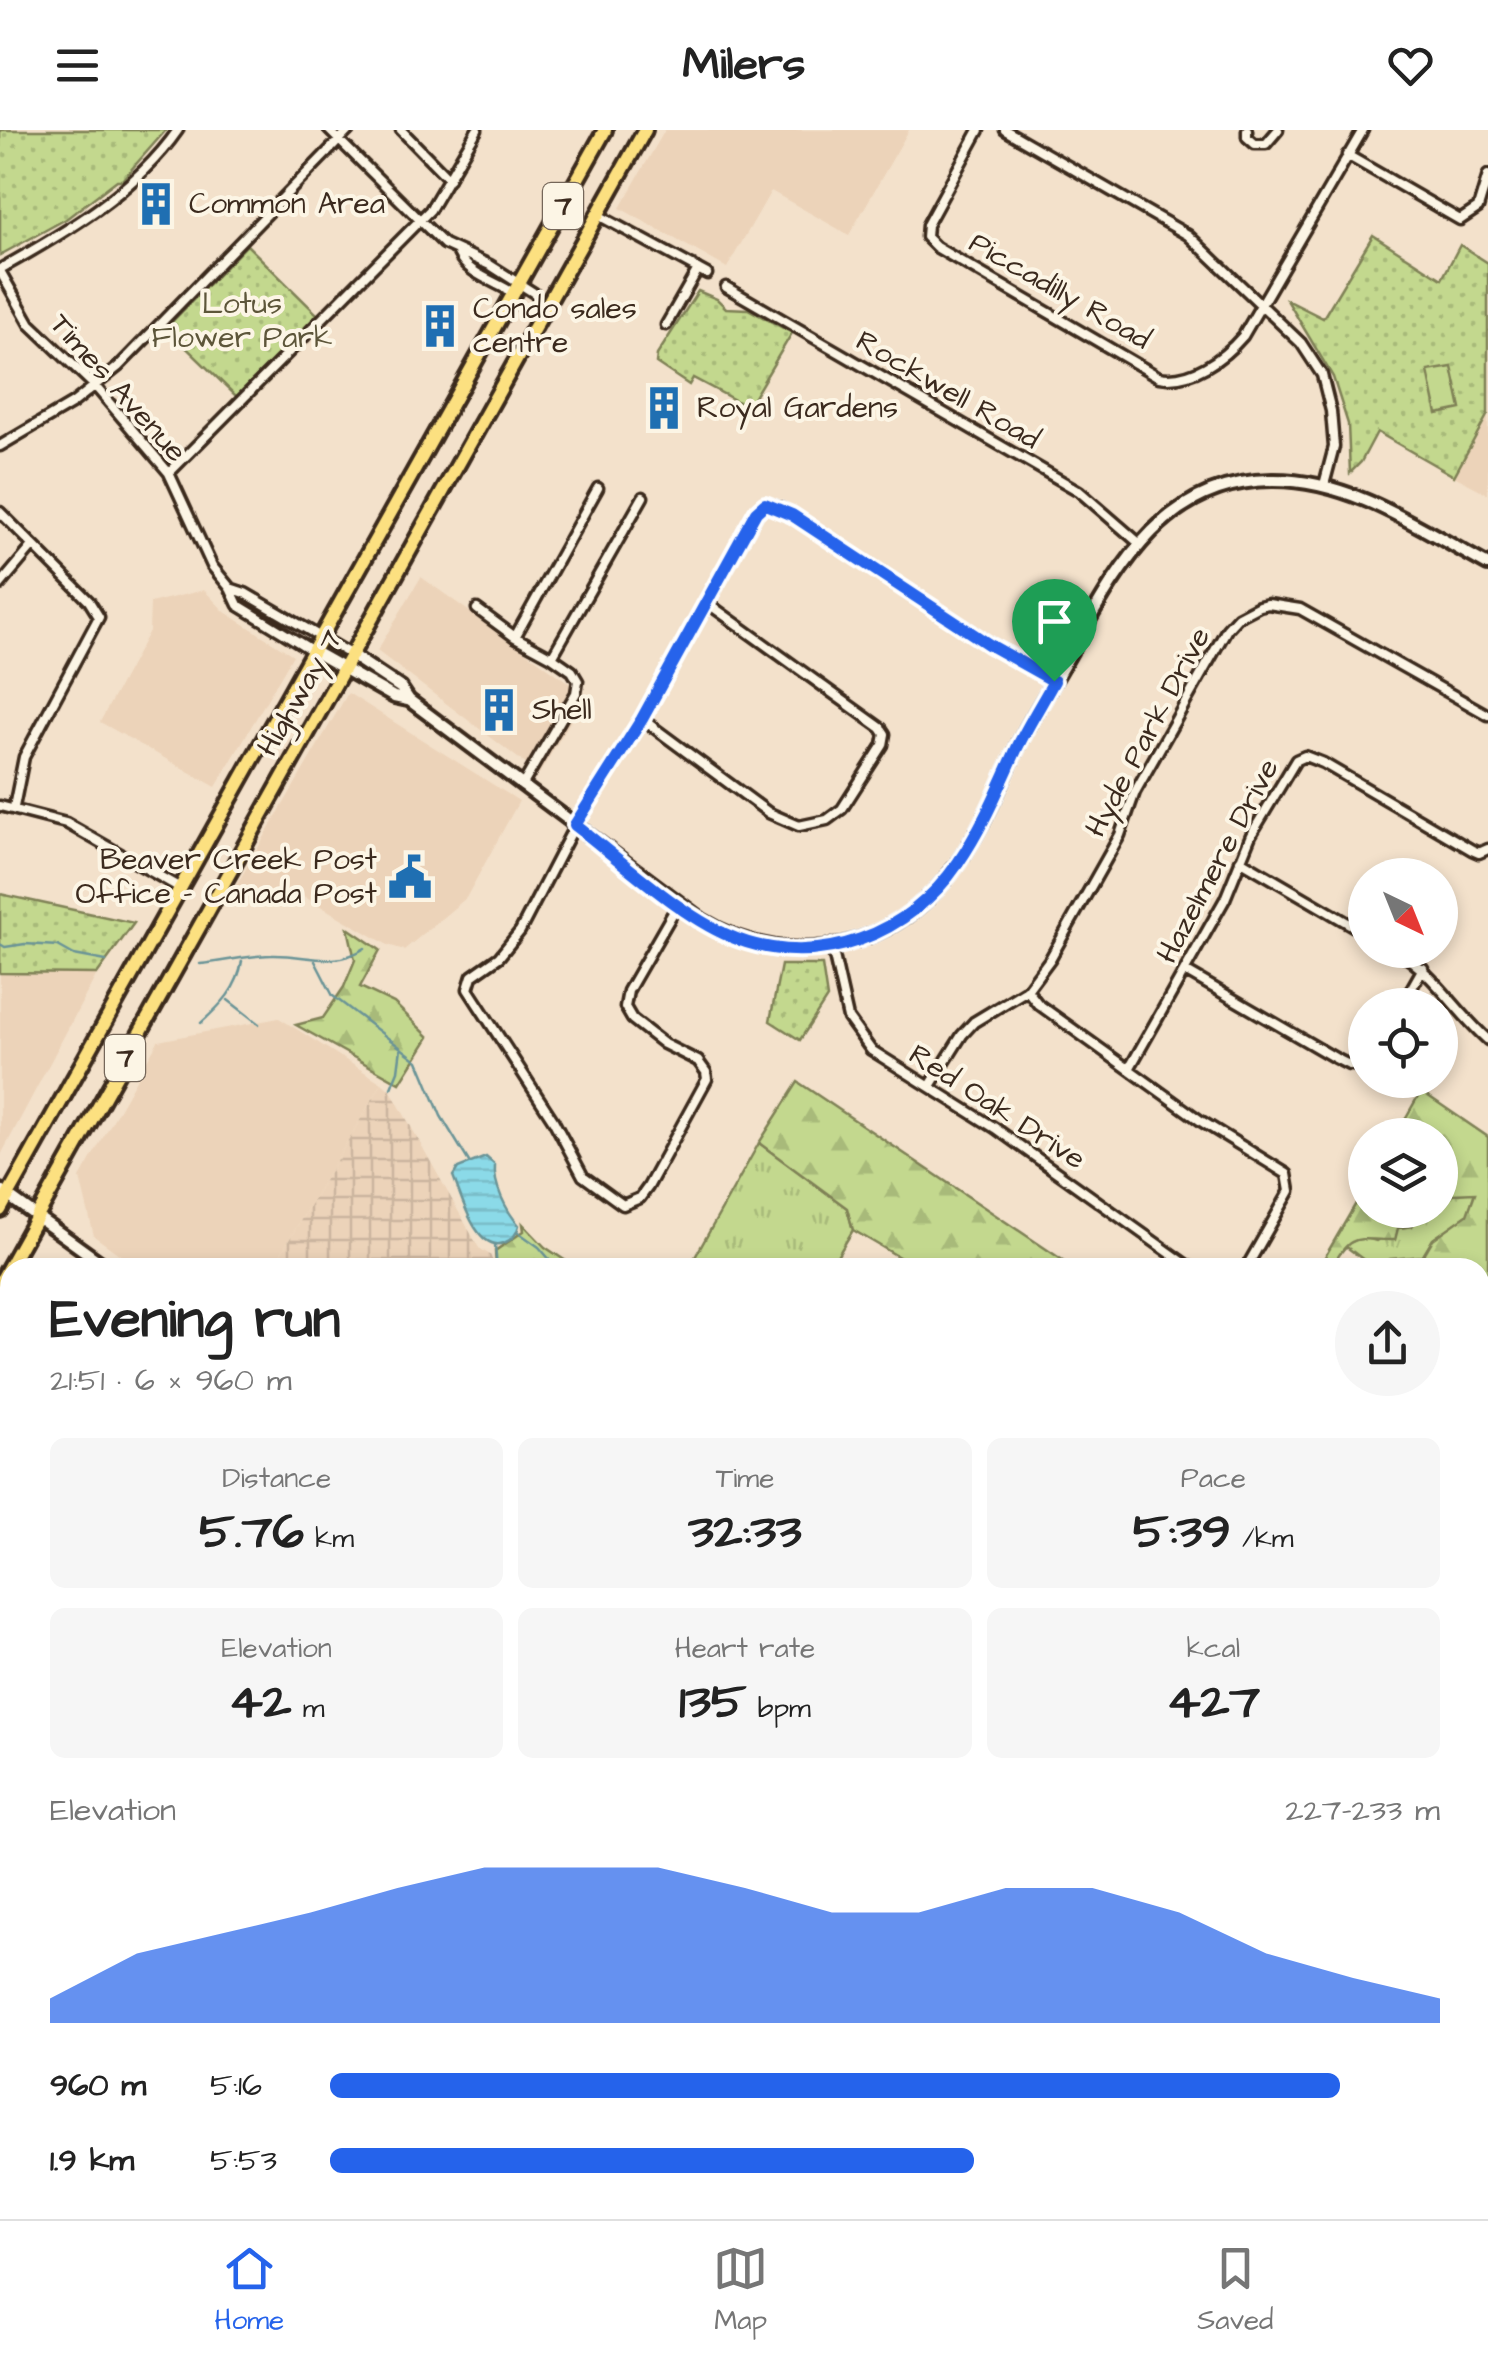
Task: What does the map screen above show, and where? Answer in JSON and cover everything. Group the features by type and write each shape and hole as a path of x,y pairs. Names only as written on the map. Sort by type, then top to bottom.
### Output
{"main road":[{"name":"Highway 7","path":"0,1210 4,1192 182,888 605,130"},
{"name":"Highway 7","path":"14,1258 645,130"}],"street":[{"path":"0,270 113,196 144,171 178,130"},
{"path":"329,130 420,222 458,252 468,253 517,289 534,293"},
{"path":"0,446 73,403 125,359 350,130"},
{"path":"401,130 449,179"},
{"path":"169,473 420,222 477,130"},
{"name":"Piccadilly Road","path":"978,130 926,225 926,237 936,247 1162,378 1188,373 1220,359 1243,336 1263,304"},
{"path":"1006,130 1188,235 1312,356 1326,384 1334,447 1324,485"},
{"path":"1247,130 1256,144 1266,144 1278,130"},
{"path":"1263,304 1362,130"},
{"path":"1348,156 1460,220 1478,208 1488,175"},
{"path":"598,215 708,274"},
{"path":"666,324 698,268"},
{"name":"Times Avenue","path":"0,270 30,324 95,386 169,473 212,566 230,588 238,606 312,650"},
{"name":"Rockwell Road","path":"726,287 1079,490 1139,543"},
{"path":"230,588 246,593 322,637 401,688 409,700 678,904 738,939 805,950 863,940 884,931 940,888 997,796 1016,752 1099,602 1139,543 1170,515 1209,493 1267,480 1324,485 1366,500 1488,565"},
{"path":"514,637 598,488"},
{"path":"552,657 643,497"},
{"path":"678,904 628,991 625,1007 632,1019 664,1044 698,1061 707,1079 648,1187 640,1198 624,1205 584,1176 553,1120 468,988 472,976 511,944 575,825 642,719 756,512 765,504 792,515 988,644 1054,681"},
{"path":"0,512 89,600 99,617 24,757 14,807"},
{"path":"0,586 32,547"},
{"path":"642,719 769,813 800,826 827,820 842,809 883,745 881,728 706,602"},
{"name":"Hyde Park Drive","path":"930,1086 974,1022 1027,990 1050,960 1120,835 1135,792 1206,663 1238,618 1268,604 1300,608 1488,715"},
{"path":"477,608 514,637 572,671 578,681 576,693 522,786"},
{"path":"312,650 394,697 409,700"},
{"name":"Hazelmere Drive","path":"1129,1069 1225,899 1250,834 1289,768 1304,756 1472,850 1488,850"},
{"path":"0,806 66,824 182,888"},
{"path":"1240,860 1348,923"},
{"name":"Red Oak Drive","path":"832,946 844,1005 857,1034 890,1064 995,1128 1177,1258"},
{"path":"1412,988 1423,968 1488,1040"},
{"path":"1186,971 1348,1064"},
{"path":"1027,990 1038,1004 1200,1121 1287,1174 1290,1191 1252,1258"},
{"path":"4,1192 95,1258"}],"shaded area":[{"path":"665,130 909,130 849,235 771,191 727,268 620,208"},
{"path":"1488,414 1488,494 1454,476"},
{"path":"421,577 586,695 539,774 377,651"},
{"path":"204,590 225,612 293,655 216,787 100,722 149,631 150,603"},
{"path":"348,693 519,801 466,898 404,950 388,945 303,896 233,891"},
{"path":"0,973 97,974 0,1157"},
{"path":"279,1018 382,1083 278,1258 125,1258 94,1236 80,1178 158,1041"},
{"path":"382,1083 391,1091 479,1248 492,1258 278,1258"}],"green space":[{"path":"0,130 166,130 122,180 66,219 0,255"},
{"path":"1373,235 1442,279 1460,245 1488,263 1488,414 1454,476 1377,432 1361,462 1350,473 1348,424 1333,377 1287,300 1323,318"},
{"name":"Lotus Flower Park","path":"247,245 318,315 237,397 166,328"},
{"path":"698,291 717,299 726,308 748,309 792,333 748,407 693,378 689,385 656,363 657,355"},
{"path":"1452,367 1461,409 1437,414 1428,371"},
{"path":"0,894 134,923 97,974 0,973"},
{"path":"348,928 380,950 360,987 394,1003 429,1037 400,1083 296,1025 323,1018 344,987 355,960"},
{"path":"781,965 822,965 827,998 800,1040 770,1021"},
{"path":"798,1082 1060,1258 901,1258 853,1230 847,1208 759,1143"},
{"path":"1417,1098 1431,1098 1488,1137 1488,1258 1402,1258 1423,1256 1433,1239 1449,1228 1458,1228 1475,1193 1458,1194 1458,1118 1406,1118"},
{"path":"759,1143 847,1208 853,1230 836,1258 695,1258"},
{"path":"1475,1192 1468,1215 1458,1222 1458,1193"},
{"path":"1348,1217 1348,1228 1398,1228 1395,1240 1357,1240 1345,1247 1338,1258 1324,1258"},
{"path":"523,1224 562,1258 495,1258 495,1251 524,1231"},
{"path":"1398,1228 1449,1228 1433,1239 1423,1256 1361,1258 1344,1245 1363,1237 1376,1241"}],"water":[{"path":"486,1157 495,1165 501,1197 519,1225 514,1236 504,1243 494,1244 478,1231 453,1176 458,1168"}],"waterway":[{"path":"0,944 58,946 74,955 106,961"},
{"path":"200,964 263,955 342,958 365,948"},
{"path":"201,1023 228,995 242,961"},
{"path":"315,961 333,996 418,1061 441,1116 469,1162"},
{"path":"228,1000 259,1024"},
{"path":"391,1088 401,1048"},
{"path":"518,1232 548,1258"},
{"path":"495,1245 496,1258"}],"place":[{"name":"Common Area","path":"156,204"},
{"name":"Condo sales centre","path":"440,326"},
{"name":"Royal Gardens","path":"664,408"},
{"name":"Shell","path":"499,710"},
{"name":"Beaver Creek Post Office - Canada Post","path":"410,877"}],"route":[{"path":"765,504 792,515 988,644 1054,681 960,861 940,888 911,914 863,940 805,950 738,939 678,904 575,825 642,719 756,512 765,504"}]}
